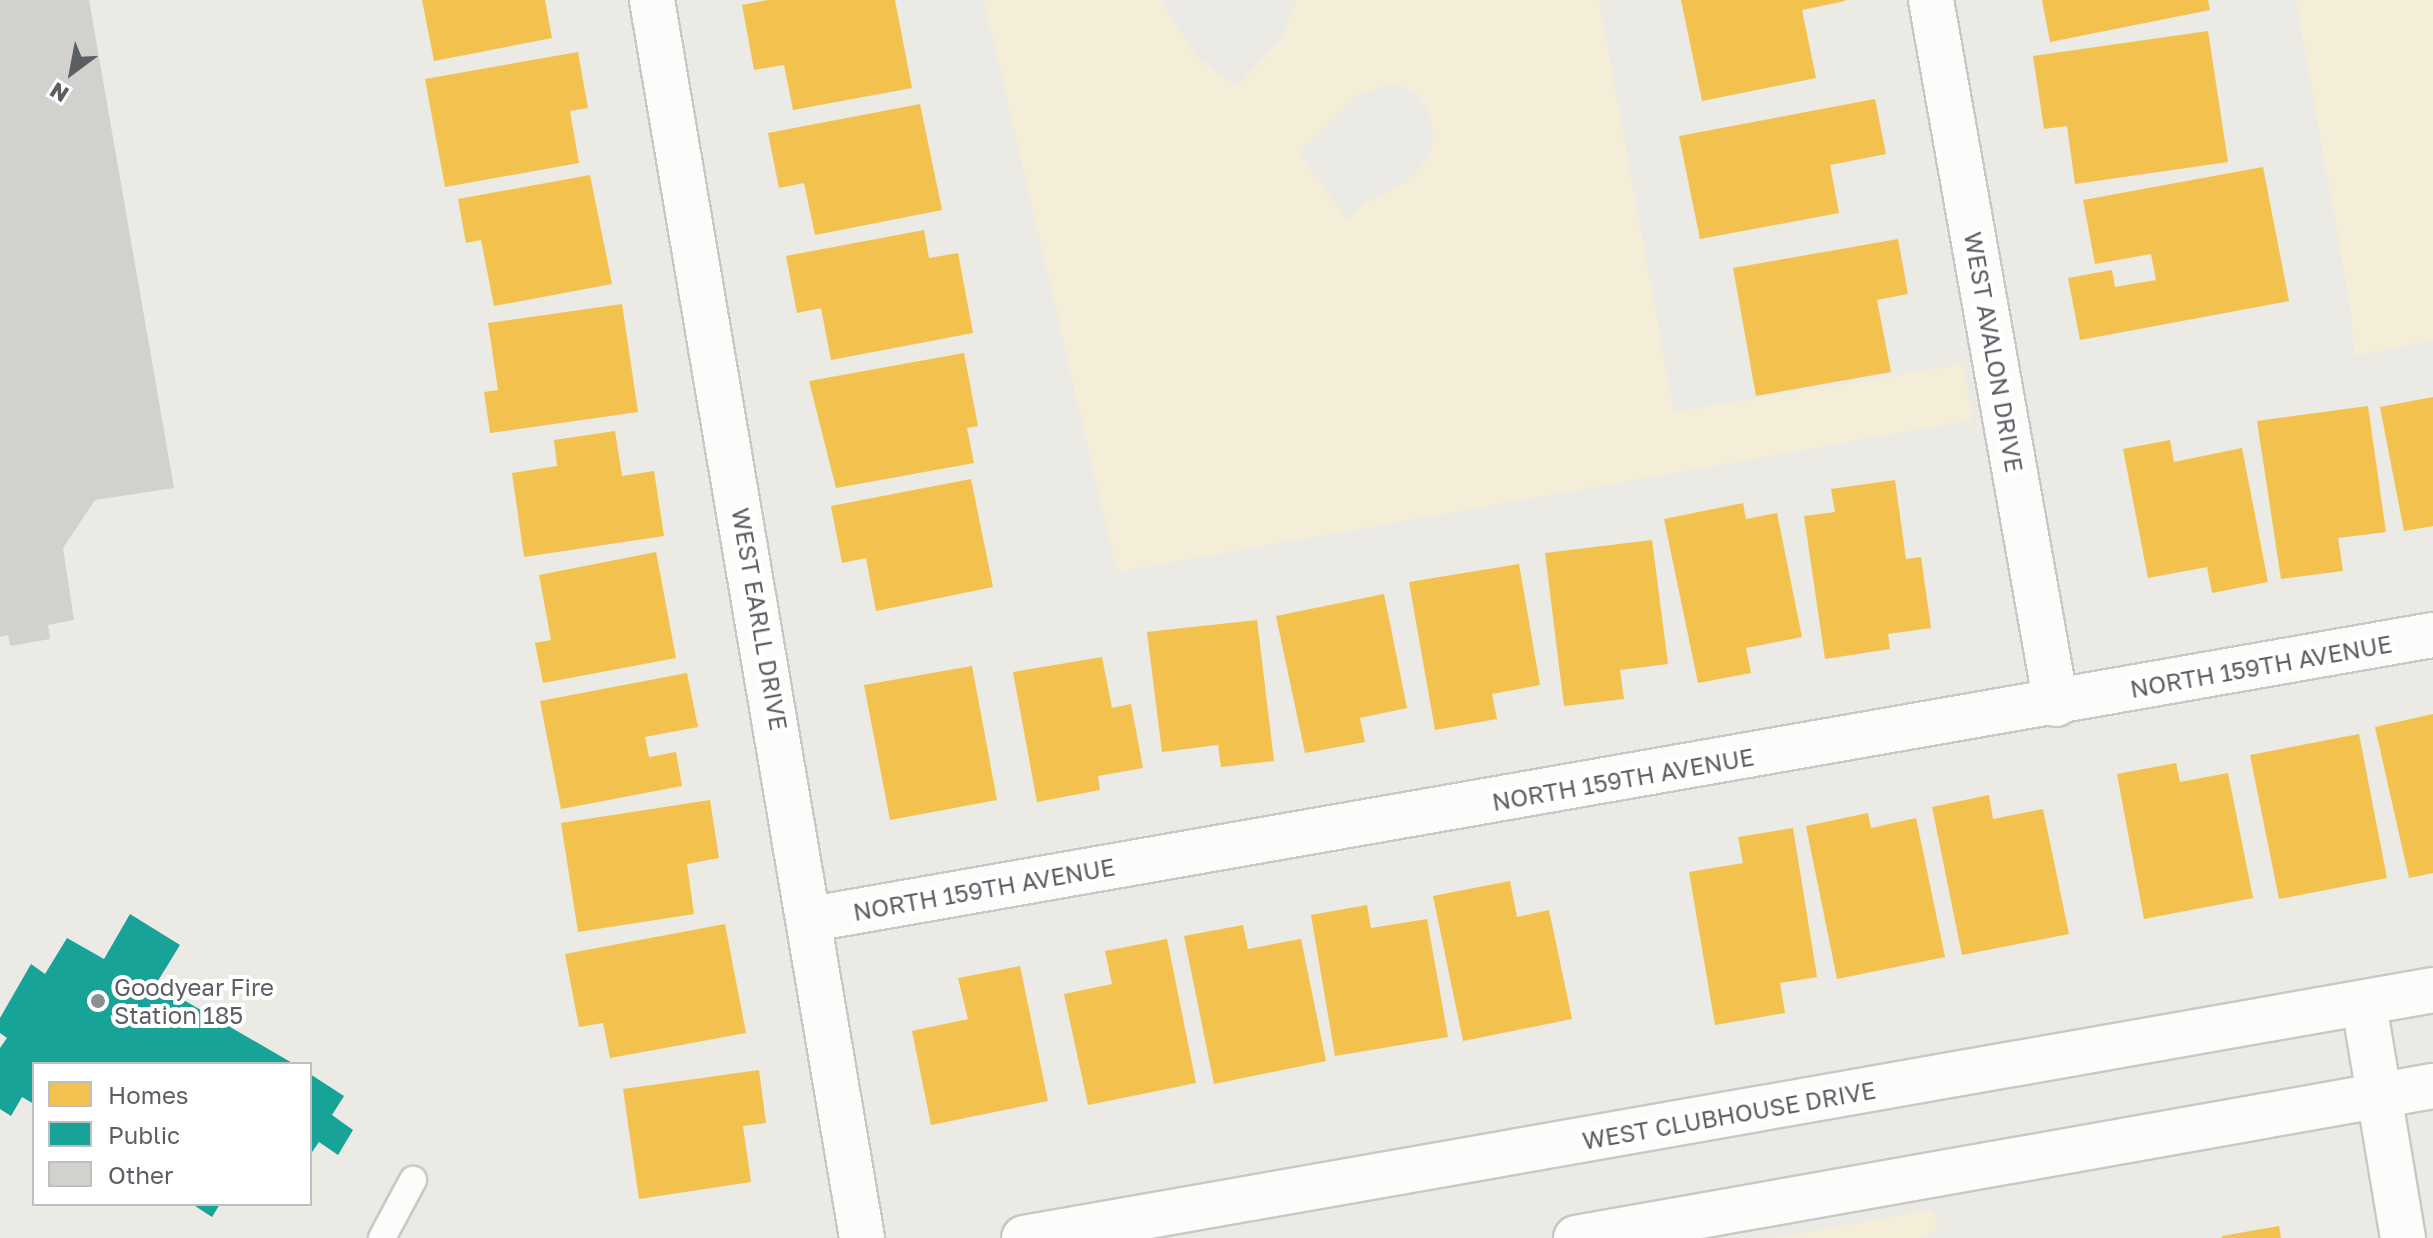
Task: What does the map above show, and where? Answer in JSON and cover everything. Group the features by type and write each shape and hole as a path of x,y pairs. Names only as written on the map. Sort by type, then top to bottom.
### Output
{"street":[{"name":"WEST EARLL DRIVE","path":"652,0 812,919 862,1238"},
{"name":"WEST AVALON DRIVE","path":"1931,0 2056,704"},
{"name":"NORTH 159TH AVENUE","path":"812,919 2056,704 2433,635"},
{"name":"WEST CLUBHOUSE DRIVE","path":"1024,1238 2364,1005 2433,990"},
{"path":"2364,1005 2403,1238"},
{"path":"1576,1238 2433,1086"}],"lane":[{"path":"375,1237 413,1180"}],"sand":[{"path":"984,0 1160,0 1196,55 1236,87 1283,36 1296,0 1599,0 1674,412 1963,364 1972,420 1117,572","holes":["1395,83 1413,91 1428,108 1433,137 1430,155 1409,180 1367,202 1347,220 1299,152 1356,96"]},
{"path":"2296,0 2433,0 2433,340 2355,356 2349,300"},
{"path":"1933,1210 1938,1230 1919,1238 1772,1238"}],"building: Homes":[{"path":"422,0 545,0 552,38 434,61"},
{"path":"768,0 895,0 912,88 793,110 784,65 754,70 742,5"},
{"path":"1681,0 1845,1 1802,10 1816,78 1702,101"},
{"path":"2042,0 2208,0 2210,10 2050,42"},
{"path":"2208,31 2228,162 2075,184 2067,126 2044,129 2033,56"},
{"path":"578,52 588,108 570,111 579,163 445,187 425,79"},
{"path":"1875,99 1886,154 1830,165 1839,213 1700,239 1679,136"},
{"path":"920,104 942,210 815,235 804,183 779,188 768,133"},
{"path":"2263,167 2289,301 2080,340 2068,278 2112,270 2115,287 2156,280 2151,254 2095,264 2083,200"},
{"path":"590,175 612,284 494,306 481,240 466,243 458,199"},
{"path":"924,230 929,258 958,253 973,333 831,360 821,308 797,313 786,256"},
{"path":"1898,239 1908,294 1877,300 1891,372 1756,396 1733,268"},
{"path":"622,304 638,412 490,433 484,392 498,390 488,323"},
{"path":"964,353 978,426 967,428 974,463 836,488 809,381"},
{"path":"2433,397 2433,526 2404,531 2380,407"},
{"path":"2368,406 2386,532 2338,538 2343,571 2281,579 2257,421"},
{"path":"615,431 622,476 654,471 664,536 524,557 512,473 557,466 554,440"},
{"path":"2170,440 2174,462 2242,448 2268,582 2212,593 2207,567 2148,578 2123,449"},
{"path":"971,479 993,587 876,611 866,558 842,563 831,506"},
{"path":"1895,480 1906,559 1921,557 1931,628 1888,634 1890,649 1825,659 1804,516 1835,512 1831,489"},
{"path":"1743,503 1746,519 1777,513 1802,637 1746,648 1751,673 1698,683 1664,519"},
{"path":"1652,540 1668,664 1620,670 1624,699 1564,706 1545,553"},
{"path":"656,552 676,658 543,683 535,643 551,640 539,575"},
{"path":"1519,564 1540,685 1492,694 1497,719 1435,730 1409,582"},
{"path":"1384,594 1407,708 1360,718 1365,742 1305,753 1276,616"},
{"path":"1257,620 1274,761 1221,767 1218,745 1162,752 1147,632"},
{"path":"1102,657 1112,708 1131,704 1143,768 1098,776 1100,790 1037,802 1013,672"},
{"path":"972,666 997,800 890,820 864,685"},
{"path":"687,673 698,727 645,737 649,757 676,752 682,786 561,809 540,701"},
{"path":"2433,714 2433,873 2409,878 2375,727"},
{"path":"2359,734 2387,878 2279,899 2250,755"},
{"path":"2176,763 2180,782 2228,773 2253,898 2144,919 2117,774"},
{"path":"1989,795 1993,819 2043,809 2069,934 1962,955 1932,807"},
{"path":"710,800 719,858 687,864 694,914 578,932 561,823"},
{"path":"1868,813 1871,828 1916,818 1945,957 1837,979 1806,826"},
{"path":"1793,828 1817,977 1780,983 1785,1013 1715,1025 1689,872 1743,863 1738,837"},
{"path":"1510,881 1517,917 1549,910 1572,1019 1463,1041 1433,896"},
{"path":"1367,905 1371,928 1427,919 1448,1037 1335,1056 1311,915"},
{"path":"725,924 746,1033 610,1058 603,1023 579,1027 565,954"},
{"path":"1243,925 1248,949 1301,939 1326,1061 1214,1084 1184,936"},
{"path":"1167,939 1196,1083 1088,1105 1064,994 1112,984 1105,951"},
{"path":"1020,966 1048,1101 931,1125 912,1031 968,1019 958,978"},
{"path":"759,1070 766,1123 743,1126 751,1182 639,1199 623,1089"},
{"path":"2279,1226 2281,1238 2222,1238 2222,1236"}],"building: Public":[{"name":"Goodyear Fire Station 185","path":"130,914 180,945 156,984 291,1062 32,1062 32,1103 22,1097 11,1116 0,1109 0,1048 7,1038 0,1033 0,1018 31,964 45,974 67,938 104,959"},
{"name":"Goodyear Fire Station 185","path":"312,1075 344,1096 332,1115 353,1130 338,1155 319,1142 312,1152"},
{"path":"195,1206 219,1206 212,1217"}],"building: Other":[{"path":"0,0 89,0 174,488 95,500 63,548 74,620 48,625 50,639 10,646 8,635 0,637"}],"place":[{"name":"Goodyear Fire Station 185","path":"98,1001"}]}
